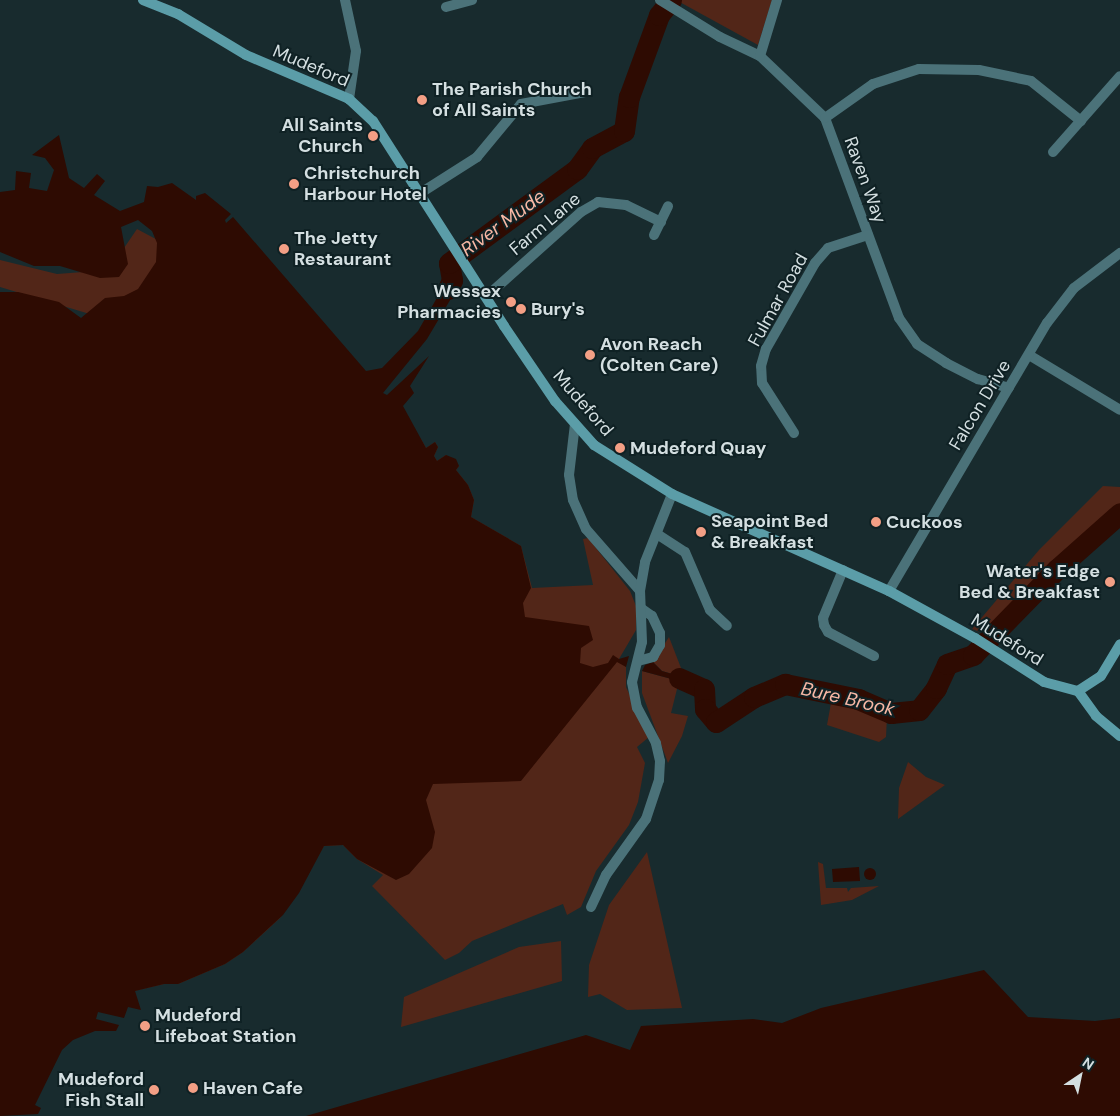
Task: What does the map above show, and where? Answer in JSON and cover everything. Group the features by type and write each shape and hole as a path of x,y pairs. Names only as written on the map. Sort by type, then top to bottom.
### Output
{"street":[{"name":"Mudeford","path":"143,0 178,14 246,55 349,99 373,121 555,401 594,445 672,494 889,591 975,638 1044,682 1078,690"},
{"path":"345,0 356,51 349,99"},
{"path":"446,7 472,0"},
{"name":"Raven Way","path":"661,0 672,8 760,56 825,118 898,318 917,344 978,379 1009,388"},
{"path":"760,56 777,0"},
{"path":"825,118 873,84 919,69 939,69 979,70 1031,81 1081,122"},
{"path":"1053,152 1120,76"},
{"path":"419,194 477,158 521,104 585,92"},
{"name":"Farm Lane","path":"487,296 582,212 598,202 626,205 661,222"},
{"path":"654,235 668,206"},
{"name":"Fulmar Road","path":"794,433 762,383 761,366 766,349 814,263 828,248 868,235"},
{"name":"Falcon Drive","path":"889,591 1047,323 1074,288 1120,253"},
{"path":"1029,355 1120,410"},
{"path":"575,424 569,475 573,500 586,529 640,591"},
{"path":"591,906 606,875 646,819 658,780 660,761 656,743 633,694 632,682 638,662 642,609 640,591 645,562 672,494"},
{"path":"657,534 685,552 710,610 727,626"},
{"path":"843,570 823,618 824,625 828,632 874,656"},
{"path":"638,662 653,657 660,645 660,633 652,616 642,609"},
{"path":"1120,644 1101,676 1078,690 1096,716 1120,736"}],"shaded area":[{"path":"676,0 772,0 758,45"},
{"path":"59,135 69,178 84,188 97,174 105,181 94,195 120,211 144,202 147,186 158,187 172,183 196,200 196,196 205,193 231,214 225,220 226,223 233,217 366,371 382,368 418,331 446,282 445,255 459,285 427,339 383,393 387,395 429,356 410,386 414,393 403,406 426,448 435,442 438,447 434,456 437,461 446,455 456,459 459,466 456,470 468,485 474,500 471,517 521,546 531,588 523,603 525,617 589,626 593,640 581,648 580,663 593,667 608,663 613,655 619,659 629,656 626,667 617,662 521,781 433,784 426,800 435,832 432,848 409,874 396,880 357,859 343,845 324,846 299,893 283,915 243,952 225,964 178,984 164,984 135,991 141,1010 128,1007 124,1018 98,1012 96,1019 119,1025 116,1031 95,1031 73,1040 62,1050 35,1105 41,1108 38,1114 0,1116 0,292 18,292 59,302 81,318 105,298 124,296 138,289 156,262 157,243 152,231 138,220 121,227 128,264 119,277 100,278 60,266 34,266 0,252 0,192 15,190 16,171 31,173 29,188 47,191 54,170 45,158 32,155"},
{"path":"137,229 167,245 157,282 93,315 0,287 0,260 57,274 109,270"},
{"path":"421,439 426,448 435,442 438,447 434,456 437,461 446,455 459,466 456,470 468,485 474,500 471,517 521,546 532,588 593,585 583,539 588,538 630,591 636,606 636,630 619,659 626,667 626,687 649,737 637,747 645,763 638,802 629,825 596,871 581,907 567,915 563,904 472,941 459,953 445,960 372,886 383,875 357,859 343,845 324,846 280,918 243,952 225,964 178,984 164,984 134,991"},
{"path":"1103,486 1120,487 1120,506 988,635 972,629 1039,550"},
{"path":"669,637 681,668 679,676 662,671 653,662"},
{"path":"653,662 662,671 679,676 679,681 642,671 645,665"},
{"path":"642,671 679,681 671,713 688,716 682,736 668,763 642,693"},
{"path":"831,703 887,716 886,737 879,742 827,725"},
{"path":"908,762 926,777 945,785 898,819 899,788"},
{"path":"647,852 682,1008 627,1010 600,994 588,997 589,965 609,905"},
{"path":"818,862 823,864 826,888 847,888 848,892 851,888 879,886 852,900 821,905"},
{"path":"859,867 860,881 833,882 832,869"},
{"path":"870,868 876,874 870,880 864,874"},
{"path":"561,941 562,981 401,1027 404,997 519,947"},
{"path":"984,970 1028,1017 1095,1021 1120,1018 1120,1116 306,1116 586,1035 630,1050 641,1026 753,1019 782,1023 821,1008"}],"waterway":[{"name":"River Mude","path":"448,289 452,280 449,263 577,169 592,148 624,131 629,97 659,15 671,0"},
{"name":"Bure Brook","path":"679,678 704,689 705,709 716,722 754,697 785,684 858,699 891,713 919,710 936,688 947,664 973,655 1057,569 1120,513"}],"place":[{"name":"The Parish Church of All Saints","path":"422,100"},
{"name":"All Saints Church","path":"373,136"},
{"name":"Christchurch Harbour Hotel","path":"294,184"},
{"name":"The Jetty Restaurant","path":"284,249"},
{"name":"Wessex Pharmacies","path":"511,302"},
{"name":"Bury's","path":"521,309"},
{"name":"Avon Reach (Colten Care)","path":"590,355"},
{"name":"Mudeford Quay","path":"620,448"},
{"name":"Cuckoos","path":"876,522"},
{"name":"Seapoint Bed & Breakfast","path":"701,532"},
{"name":"Water's Edge Bed & Breakfast","path":"1110,582"},
{"name":"Mudeford Lifeboat Station","path":"145,1026"},
{"name":"Haven Cafe","path":"193,1088"},
{"name":"Mudeford Fish Stall","path":"154,1090"}]}
